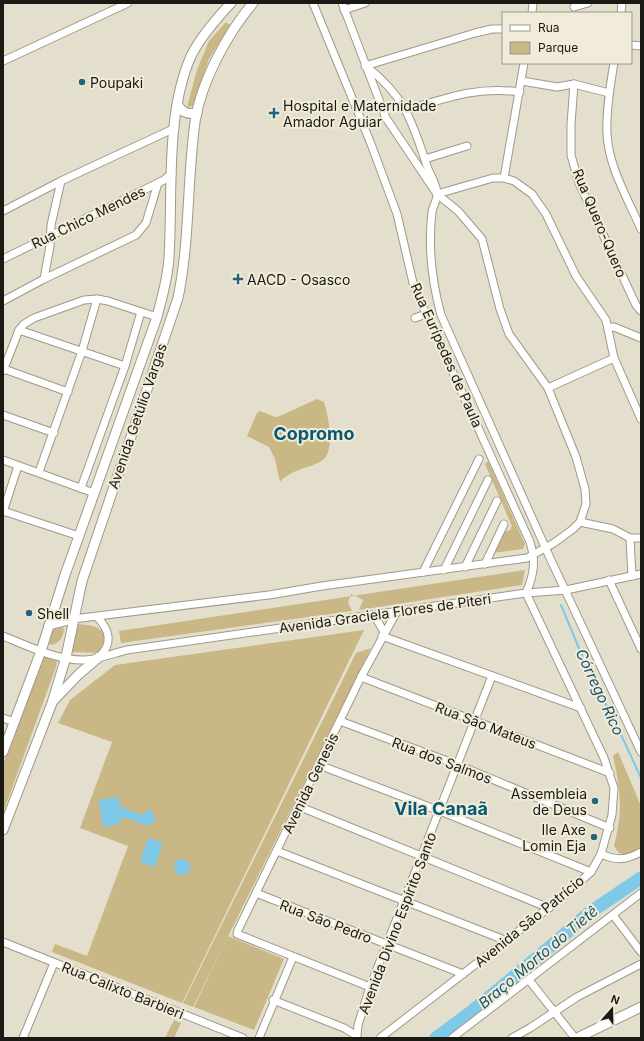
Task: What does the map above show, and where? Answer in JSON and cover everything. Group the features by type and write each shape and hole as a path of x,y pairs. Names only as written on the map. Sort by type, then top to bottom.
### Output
{"main road":[{"name":"Avenida Getúlio Vargas","path":"3,752 41,651 79,536 157,317 169,258 172,173 177,104 192,55 231,3"},
{"name":"Avenida Getúlio Vargas","path":"3,830 52,702 66,657 82,581 178,298 184,269 189,180 197,113 215,62 234,27 253,3"},
{"path":"177,104 183,112 197,113"},
{"path":"49,625 73,619"},
{"path":"52,702 79,674 99,657"},
{"path":"576,1038 588,1036 641,1007"}],"street":[{"path":"3,61 128,3"},
{"name":"Rua Eurípedes de Paula","path":"313,3 371,144 397,214 410,273 426,314 522,521 534,555 533,574 526,593"},
{"path":"73,619 269,595 527,558 546,548 573,529 580,522 586,504 585,489 576,457 548,388 509,334 500,310 482,239 458,211 437,194 386,118 343,6 365,3"},
{"path":"574,8 588,3"},
{"path":"365,66 475,33 492,29 502,29"},
{"path":"504,178 524,64"},
{"path":"614,64 609,93 607,134 610,155 619,181 641,228"},
{"path":"365,66 389,87 406,110 437,194 432,212 432,249 434,286 441,315 546,548 641,752"},
{"path":"522,81 557,87 574,84 609,93"},
{"name":"Rua Quero-Quero","path":"574,84 570,124 572,155 579,183 636,306 641,311"},
{"path":"406,110 475,91 492,89 520,92"},
{"path":"3,211 62,181 175,128"},
{"path":"425,159 467,146"},
{"name":"Rua Chico Mendes","path":"3,259 158,183 172,173"},
{"path":"437,194 492,178 504,178 523,187 540,203 557,234 576,276 608,327 614,358 641,419"},
{"path":"44,279 50,246 50,235 62,181"},
{"path":"3,301 44,279 136,235 146,223 158,183"},
{"path":"68,392 3,370 19,330 24,324 34,318 84,300 97,299 157,317"},
{"path":"39,472 82,351 97,299"},
{"name":"Avenida Getúlio Vargas","path":"81,488 125,366 141,312"},
{"path":"414,318 426,314"},
{"path":"608,327 614,327 641,338"},
{"path":"19,330 125,366"},
{"path":"548,388 614,358"},
{"path":"3,415 54,433"},
{"path":"423,572 479,459"},
{"path":"3,460 94,493"},
{"path":"18,466 3,511 79,536"},
{"path":"444,570 488,480"},
{"path":"465,567 497,501"},
{"path":"580,522 612,529 630,538 641,538"},
{"path":"485,564 504,524"},
{"path":"630,538 632,576"},
{"name":"Avenida Graciela Flores de Piteri","path":"3,636 41,651 86,660 128,650 526,593 566,590 641,574"},
{"path":"609,580 641,648"},
{"name":"Avenida São Patrício","path":"382,1037 549,908 590,872 601,854 610,828 614,788 610,772 526,593"},
{"name":"Avenida Genesis","path":"293,957 237,934 361,677 383,634 397,612"},
{"path":"374,615 383,634 581,708"},
{"path":"97,617 107,629 109,643 99,657"},
{"name":"Avenida Graciela Flores de Piteri","path":"109,643 118,649 128,650"},
{"name":"Avenida Divino Espírito Santo","path":"355,1037 370,987 492,676"},
{"name":"Rua São Mateus","path":"361,677 475,722 610,772"},
{"path":"3,718 14,722"},
{"name":"Rua dos Salmos","path":"340,721 458,765 610,828"},
{"path":"319,765 440,811 590,872"},
{"path":"298,806 422,855 549,908"},
{"path":"277,851 507,940"},
{"path":"601,854 619,860 629,858 641,852"},
{"name":"Rua São Pedro","path":"256,893 463,974"},
{"path":"452,1038 641,893"},
{"path":"613,915 641,952"},
{"name":"Rua Calixto Barbieri","path":"3,942 243,1038"},
{"path":"258,1038 273,1000 293,957 370,987"},
{"path":"23,1038 54,963"},
{"path":"512,1038 577,997 641,964"},
{"path":"529,980 576,1038"},
{"path":"273,1000 344,1028 355,1037 365,1038"}],"green space":[{"path":"226,22 230,25 209,59 193,106 187,107 197,70 209,41"},
{"path":"317,399 324,402 330,431 327,454 322,461 292,473 280,482 275,459 269,447 247,436 257,413 260,411 275,417 280,416"},
{"path":"488,461 525,544 523,549 493,553 503,532 510,530 512,526 485,464"},
{"path":"525,570 522,585 359,610 363,600 354,596"},
{"path":"350,596 348,602 352,611 121,643 119,631"},
{"path":"77,624 92,626 101,631 107,640 102,653 72,652"},
{"path":"60,625 64,629 61,639 55,644 49,644 53,629"},
{"path":"364,630 182,1003 52,952 55,944 87,956 128,846 80,828 112,742 58,723 70,700 115,665"},
{"path":"371,648 193,1007 183,1003 356,653"},
{"path":"44,657 57,659 56,667 3,813 3,764"},
{"path":"618,752 641,806 641,847 627,855 619,853 614,846 619,822 620,801 618,780 613,756"},
{"path":"228,936 284,959 254,1030 194,1007"},
{"path":"174,1020 181,1023 174,1038 165,1038"}],"water":[{"path":"118,797 120,806 141,815 151,809 156,820 147,826 124,817 116,825 103,827 99,800"},
{"path":"148,838 163,843 155,867 140,862"},
{"path":"179,859 185,859 190,864 188,873 185,875 179,875 174,870 174,864"}],"waterway":[{"name":"Córrego Rico","path":"561,605 588,670 618,728 641,778"},
{"name":"Braço Morto do Tietê","path":"436,1038 471,1012 589,913 641,878"}],"place":[{"name":"Poupaki","path":"82,82"},
{"name":"Hospital e Maternidade Amador Aguiar","path":"274,113"},
{"name":"AACD - Osasco","path":"238,279"},
{"name":"Shell","path":"29,613"},
{"name":"Assembleia de Deus","path":"595,801"},
{"name":"Ile Axe Lomin Eja","path":"594,837"}],"district":[{"name":"Copromo","path":"314,433"},
{"name":"Vila Canaã","path":"441,808"}]}
